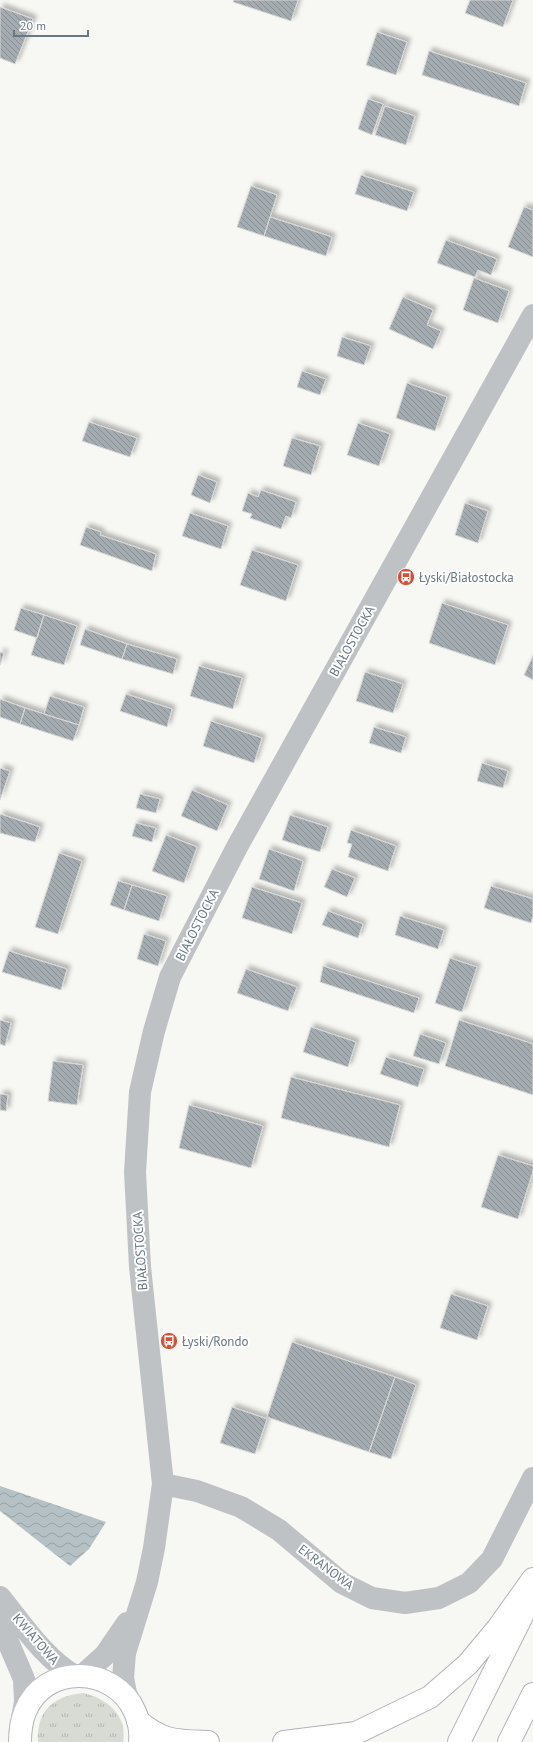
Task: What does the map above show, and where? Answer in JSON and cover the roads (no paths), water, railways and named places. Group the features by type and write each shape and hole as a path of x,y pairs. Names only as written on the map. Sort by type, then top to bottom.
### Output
{"main road":[{"path":"284,1742 356,1733 399,1714 430,1698 468,1664 498,1628 533,1579"},
{"path":"459,1742 533,1594"},
{"path":"20,1734 25,1711 33,1698 45,1687 59,1679 79,1676 102,1680 119,1690 136,1722 151,1732 163,1738 180,1741 208,1742"},
{"path":"509,1742 533,1694"}],"street":[{"name":"BIAŁOSTOCKA","path":"136,1722 126,1693 123,1678 125,1653 147,1582 154,1548 163,1484 140,1267 135,1172 140,1092 154,1031 170,977 237,847 533,315"},
{"name":"EKRANOWA","path":"163,1484 197,1491 241,1508 279,1530 342,1583 372,1598 405,1603 438,1598 469,1582 492,1559 533,1478"},
{"name":"KWIATOWA","path":"0,1597 42,1648 63,1669 79,1676"},
{"name":"BIAŁOSTOCKA","path":"79,1676 105,1655 138,1607"},
{"name":"KWIATOWA","path":"0,1623 24,1679 25,1702 20,1734"}],"water":[{"path":"0,1486 106,1522 89,1549 70,1566 0,1511"}],"place":[{"name":"Łyski/Białostocka","path":"406,577"},
{"name":"Łyski/Rondo","path":"169,1341"}]}
